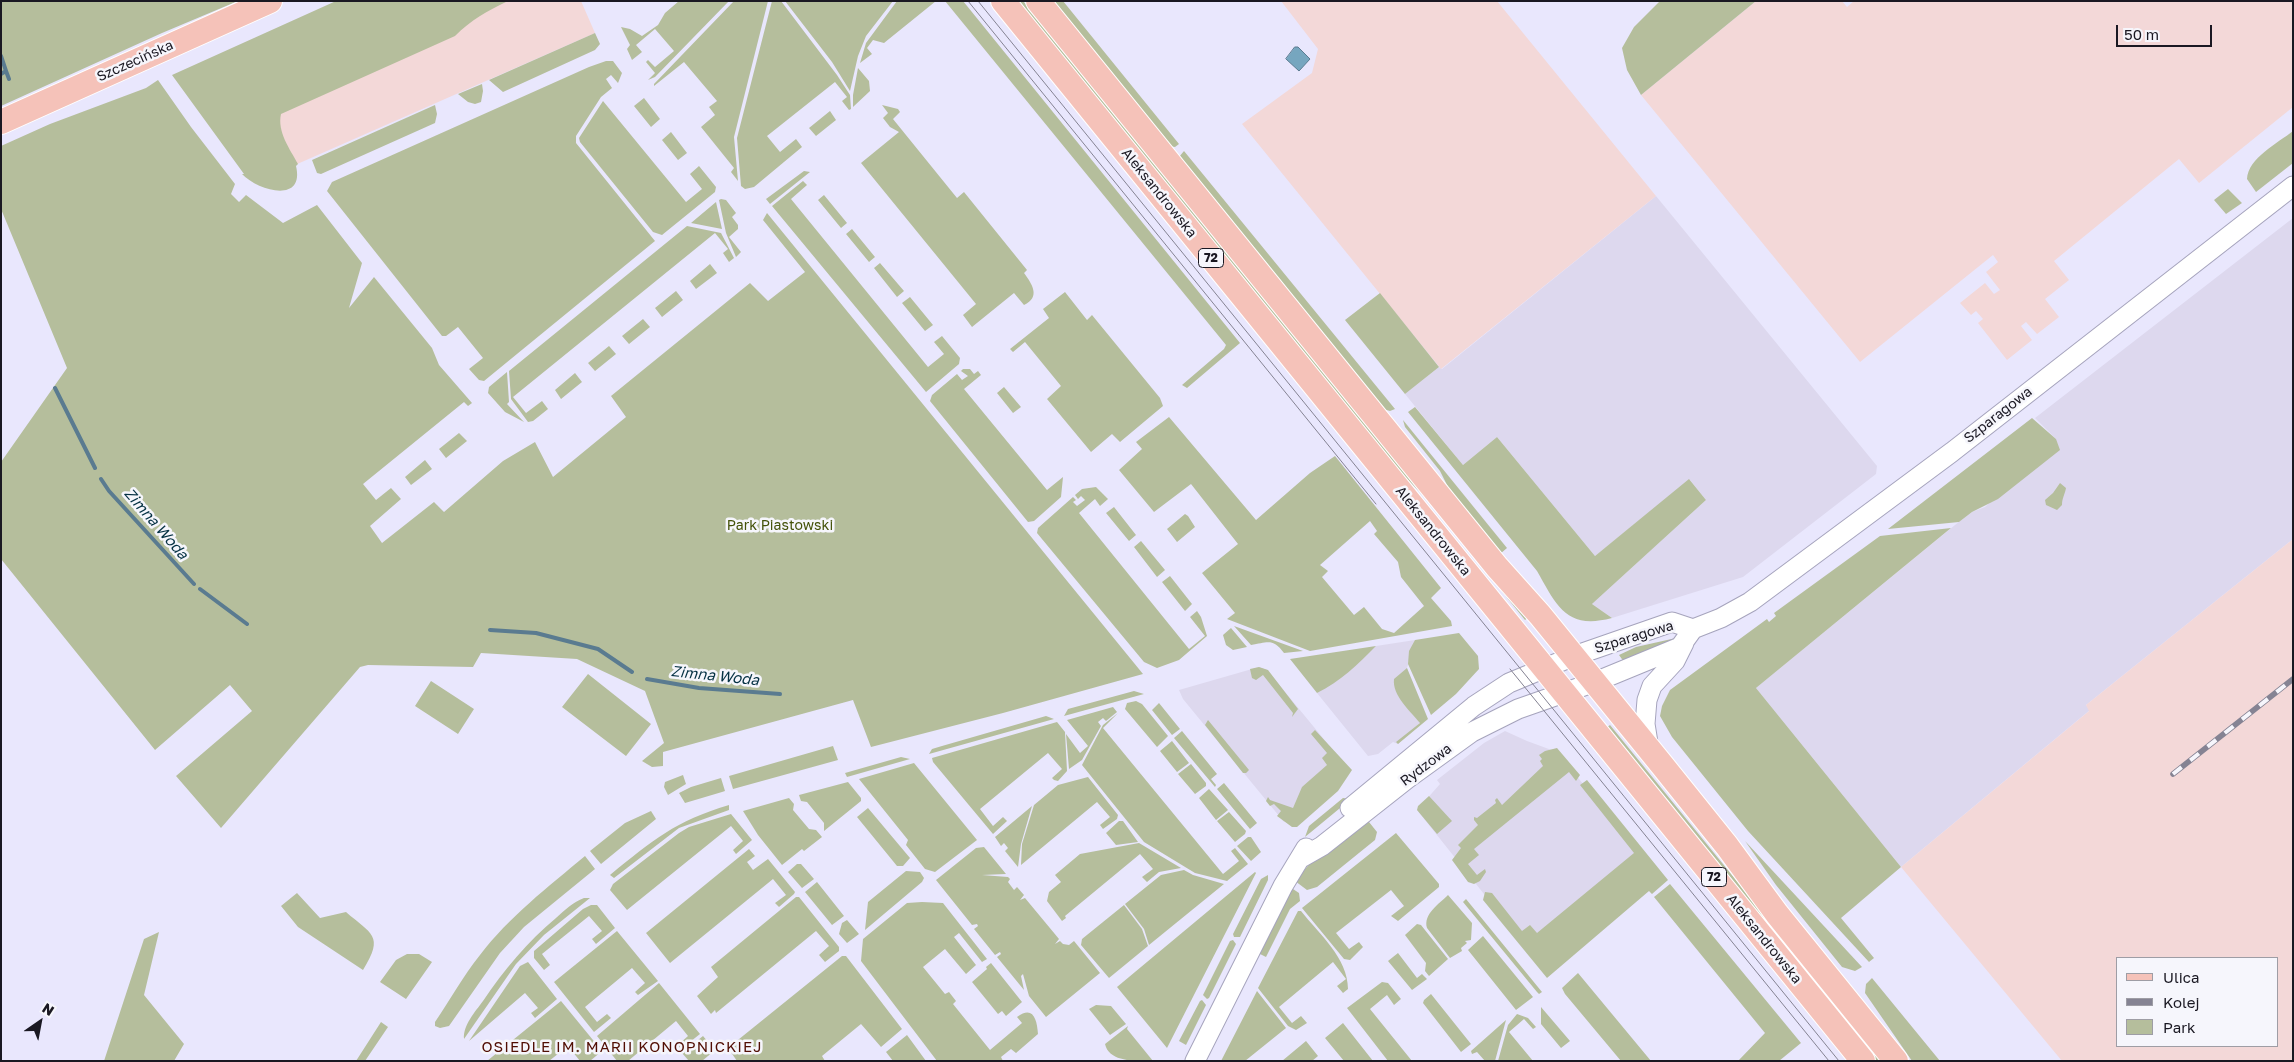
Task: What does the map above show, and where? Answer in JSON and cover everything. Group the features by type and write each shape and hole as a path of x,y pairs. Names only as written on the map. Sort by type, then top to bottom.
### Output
{"main road":[{"name":"Szczecińska","path":"1,122 270,1"},
{"name":"Aleksandrowska","path":"1003,1 1863,1061"},
{"name":"Aleksandrowska","path":"1038,1 1491,559 1574,656 1727,846 1777,914 1896,1061"}],"street":[{"name":"Szparagowa","path":"1564,693 1680,647 1689,636 1743,606 1952,452 2293,186"},
{"name":"Szparagowa","path":"1544,667 1672,622 1689,636"},
{"path":"1649,749 1645,724 1647,700 1652,686 1675,661 1689,636"},
{"name":"Rydzowa","path":"1195,1061 1283,886 1310,843 1321,831 1474,706 1509,683 1544,667"},
{"name":"Rydzowa","path":"1301,858 1322,846 1407,779 1472,732 1508,713 1564,693"}],"shaded area":[{"path":"496,1 581,1 595,33 295,165 288,153 269,102"},
{"path":"1281,1 1497,1 1656,196 1441,369 1242,124 1312,73 1318,49"},
{"path":"1756,1 1842,1 1847,7 1854,1 2293,1 2293,107 2199,183 2179,159 2054,261 2069,280 2045,299 2059,317 2037,334 2026,322 2021,326 2032,340 2007,360 1978,323 1983,319 1976,311 1971,315 1960,303 1985,283 1994,294 2000,290 1986,272 1998,262 1993,255 1860,362 1641,95"},
{"path":"1656,196 1877,466 1876,474 1743,577 1612,618 1592,604 1706,500 1690,480 1595,556 1497,437 1463,465 1405,394 1439,367 1442,369"},
{"path":"2293,218 2293,539 2086,705 2090,710 1901,867 1756,688 1955,525 1972,512 1985,507 2056,439 2035,418"},
{"path":"2293,539 2293,1061 2062,1061 1901,867 2089,711 2086,705"},
{"path":"1415,640 1407,668 1420,723 1398,744 1393,742 1378,754 1368,756 1317,693 1376,646"},
{"path":"1259,667 1267,670 1346,766 1284,822 1183,699 1179,690"},
{"path":"1505,731 1557,752 1641,855 1527,948 1417,810 1440,784 1437,780 1484,743"}],"green space":[{"path":"1,1 238,1 162,33 1,106"},
{"path":"336,1 508,1 480,16 455,36 281,114 280,121 283,134 298,164 296,166 297,178 294,186 287,190 268,189 249,180 242,174 244,174 172,75"},
{"path":"679,1 729,1 655,77 648,80 655,73 646,62 648,60 655,67 674,51 655,29 636,45 642,52 632,60 627,49 630,45 621,27 630,29 642,36 658,25 665,13"},
{"path":"734,1 768,1 734,137 738,181 731,172 734,168 701,127 715,115 709,107 717,101 684,62 654,86"},
{"path":"772,1 781,1 837,75 850,95 851,109 849,110 842,101 847,97 835,82 767,136 780,152 796,139 802,147 754,187 745,189 741,186 737,138"},
{"path":"785,1 893,1 866,36 858,56 850,91 832,62"},
{"path":"897,1 936,1 884,43 873,40 867,48 872,54 860,63 866,43"},
{"path":"945,1 963,1 1240,343 1187,388 1182,385 1224,349 1226,345"},
{"path":"1015,1 1023,1 1041,22 1529,617 1525,620 1432,505 1390,461"},
{"path":"1052,1 1063,1 1179,144 1175,147 1169,146"},
{"path":"1660,1 1756,1 1641,95 1627,70 1622,48 1634,27"},
{"path":"595,33 600,44 595,50 503,92 489,80"},
{"path":"606,61 613,61 622,73 618,83 611,75 606,79 612,88 601,97 576,136 576,143 655,241 484,381 479,380 469,369 483,358 458,327 446,336 442,336 327,191 332,182"},
{"path":"858,68 869,81 870,91 853,107 853,95"},
{"name":"Park Piastowski","path":"158,80 235,184 231,194 239,202 246,195 283,223 317,205 362,263 349,308 374,277 432,348 439,365 472,403 468,406 464,402 363,484 376,500 391,488 401,499 370,526 382,543 434,502 444,512 503,461 535,442 553,477 626,417 611,396 750,283 768,301 805,272 763,220 767,213 1143,674 871,747 853,700 663,752 663,766 652,767 642,761 664,743 645,691 577,659 481,653 473,667 368,665 360,667 221,828 176,776 252,711 230,685 155,750 1,559 1,462 67,368 1,209 1,146 50,124 146,88"},
{"path":"482,84 481,102 475,104 468,102 458,94"},
{"path":"644,98 660,119 651,127 634,106"},
{"path":"603,101 686,202 702,189 690,174 699,166 716,187 715,192 662,235 653,232 580,142 579,138"},
{"path":"435,105 437,114 435,123 321,174 317,173 312,160"},
{"path":"882,105 898,109 900,112 893,119 957,198 964,192 1027,270 1024,273 1032,286 1034,294 1029,302 1024,305 1014,293 972,327 963,315 976,304 861,163 899,132 890,127 883,118 888,113"},
{"path":"830,111 836,120 816,136 809,128"},
{"path":"2293,131 2293,163 2256,192 2247,179 2252,164"},
{"path":"671,132 687,153 678,160 662,140"},
{"path":"1184,151 1395,409 1390,411 1383,409 1179,157"},
{"path":"804,171 810,172 770,204 766,199"},
{"path":"803,181 807,185 791,199 928,367 944,354 934,342 942,336 960,358 959,364 926,392 772,206"},
{"path":"2228,189 2242,203 2226,214 2214,200"},
{"path":"824,195 847,223 841,228 818,200"},
{"path":"719,200 726,200 736,213 732,217 738,225 738,229 729,237 741,252 736,257 726,233"},
{"path":"716,202 722,229 691,223"},
{"path":"687,226 721,233 734,258 729,262 723,253 728,249 715,233 513,397 526,413 542,401 548,409 533,421 528,422 511,399 509,371"},
{"path":"852,229 875,257 869,262 846,234"},
{"path":"880,263 904,291 897,297 874,268"},
{"path":"710,264 717,273 696,289 690,281"},
{"path":"676,291 683,300 662,317 655,308"},
{"path":"1065,292 1087,320 1092,315 1160,398 1163,406 1120,442 1112,434 1091,452 1047,399 1061,386 1025,342 1013,352 1010,349 1049,318 1043,309"},
{"path":"1380,293 1439,367 1405,394 1345,320"},
{"path":"910,297 933,325 925,331 902,303"},
{"path":"643,319 650,327 629,344 622,336"},
{"path":"609,346 616,354 595,371 588,363"},
{"path":"963,369 970,369 974,374 978,371 981,375 964,389 1047,490 1063,477 1061,497 1034,521 1028,522 930,401 932,395 957,374 962,380 968,376 961,371"},
{"path":"507,372 509,402 507,404 524,422 505,412 488,393 489,387"},
{"path":"575,373 582,382 561,399 555,390"},
{"path":"1004,387 1021,407 1013,413 997,393"},
{"path":"1415,407 1463,465 1497,437 1595,556 1689,479 1706,500 1592,604 1612,618 1584,621 1573,618 1557,604 1537,571 1408,412"},
{"path":"1169,417 1256,520 1310,473 1335,456 1441,588 1431,598 1451,621 1452,626 1310,651 1227,619 1235,613 1202,573 1238,544 1191,484 1154,512 1119,470 1142,449 1136,442","holes":["1370,521 1377,531 1374,534 1398,562 1401,577 1424,606 1394,633 1382,629 1364,607 1354,615 1322,577 1328,571 1320,565"]},
{"path":"2032,418 2056,439 2060,450 1998,499 1972,512 1959,522 1888,529"},
{"path":"1403,420 1507,548 1500,554 1452,495 1440,471 1405,427"},
{"path":"459,433 467,441 446,458 439,449"},
{"path":"425,460 432,469 411,485 405,477"},
{"path":"2060,483 2066,488 2062,505 2057,510 2046,505 2045,500"},
{"path":"1096,487 1108,499 1100,506 1095,499 1079,513 1189,649 1205,636 1190,617 1197,611 1201,617 1207,636 1179,660 1157,668 1144,662 1037,533 1038,528 1073,497 1076,500 1073,502 1077,506 1085,500 1081,496 1078,499 1075,495 1082,489"},
{"path":"1114,507 1136,535 1129,541 1106,513"},
{"path":"1185,514 1195,527 1177,542 1167,529"},
{"path":"1951,528 1756,688 1901,867 1841,918 1874,958 1869,962 1748,831 1672,737 1660,716 1662,706 1670,690 1767,619 1769,622 1776,616 1774,613 1880,536"},
{"path":"1141,541 1165,570 1157,577 1134,547"},
{"path":"1170,576 1192,604 1185,611 1162,582"},
{"path":"1234,626 1303,651 1284,653 1277,645 1270,642 1251,645"},
{"path":"1231,628 1247,647 1233,650 1226,645 1223,635"},
{"path":"1459,633 1478,656 1479,669 1456,694 1431,715 1408,664 1409,651 1415,640"},
{"path":"1678,639 1624,662 1619,655 1636,647"},
{"path":"1376,646 1341,678 1317,693 1290,659"},
{"path":"1259,667 1268,670 1298,709 1292,717 1293,713 1263,675 1256,680 1252,678 1250,669"},
{"path":"1407,668 1428,719 1398,744 1396,742 1420,723 1402,702 1394,685 1394,679"},
{"path":"588,674 651,724 626,756 562,707"},
{"path":"431,681 474,709 458,734 415,706"},
{"path":"1134,691 1144,694 1064,716 1068,709"},
{"path":"1136,701 1142,704 1168,736 1157,747 1125,709 1127,703"},
{"path":"1159,703 1180,729 1172,735 1152,710"},
{"path":"1113,707 1117,712 1106,721 1103,718 1098,722 1101,726 1082,760 1069,769 1066,734 1080,753 1088,746 1067,720"},
{"path":"1118,713 1103,728 1223,874 1239,861 1231,851 1235,848 1248,864 1227,881 1195,873 1144,842 1082,765 1103,725"},
{"path":"1046,716 1054,719 929,754 932,749"},
{"path":"1208,720 1249,770 1246,773 1243,773 1205,725"},
{"path":"1057,722 1065,732 1067,771 1058,781 1054,780 1052,778 1062,769 1048,753 980,809 993,826 1003,817 1007,821 993,834 933,762 932,758"},
{"path":"1610,725 1883,1061 1877,1061 1606,728"},
{"path":"1315,730 1352,770 1338,791 1297,827 1292,827 1277,816 1281,811 1274,804 1270,806 1266,801 1268,797 1270,800 1293,808 1302,787 1327,765 1322,758 1327,753 1311,734"},
{"path":"1182,731 1217,774 1211,779 1216,785 1215,787 1174,738"},
{"path":"1172,741 1189,763 1177,772 1160,751"},
{"path":"833,746 838,760 733,789 729,776"},
{"path":"1557,748 1580,775 1576,781 1569,772 1474,849 1479,855 1468,864 1477,875 1485,869 1486,872 1480,881 1474,884 1468,882 1452,860 1461,848 1458,845 1478,825 1474,817 1477,818 1496,803 1495,800 1497,798 1502,805 1543,766 1539,755 1545,751"},
{"path":"901,757 910,759 847,777 845,773"},
{"path":"914,763 977,840 935,872 925,869 906,845 908,840 859,779"},
{"path":"1191,764 1206,783 1206,786 1195,794 1178,774"},
{"path":"683,775 686,784 668,795 664,787 665,782"},
{"path":"1088,777 1118,815 1117,819 1103,829 1100,825 1110,817 1097,802 1021,865 1022,844 1034,805 1058,785"},
{"path":"721,778 725,791 685,803 679,793 691,787"},
{"path":"1587,780 1668,880 1652,894 1649,891 1547,978 1483,900 1485,892 1492,893 1522,931 1530,925 1537,933 1634,853 1580,785"},
{"path":"848,782 861,798 861,801 824,831 824,823 807,802 801,801 799,795"},
{"path":"1224,783 1257,823 1250,829 1217,789"},
{"path":"1209,789 1228,810 1216,820 1199,798"},
{"path":"1429,796 1452,821 1437,834 1417,810 1418,806"},
{"path":"789,798 794,804 793,810 809,829 816,830 822,837 804,851 802,849 782,865 758,835 743,811"},
{"path":"1343,798 1351,799 1305,837 1309,826"},
{"path":"729,805 729,810 679,828 614,878 610,875 665,833 710,811"},
{"path":"1032,806 1021,844 1018,867 1005,851 1008,848 1004,843 1001,846 995,837"},
{"path":"868,808 910,858 903,866 897,866 857,817"},
{"path":"651,811 656,819 601,864 590,851 625,823"},
{"path":"1229,812 1246,831 1235,842 1217,821"},
{"path":"731,814 752,840 736,854 733,850 743,841 731,826 627,910 610,890 613,884 679,833 689,827"},
{"path":"1365,817 1377,832 1375,840 1317,887 1307,890 1295,881 1317,855"},
{"path":"1119,821 1123,821 1138,842 1116,845 1106,833"},
{"path":"1396,833 1439,884 1439,887 1398,921 1391,916 1404,906 1391,890 1336,933 1349,949 1359,942 1363,947 1350,960 1344,959 1302,908"},
{"path":"1248,837 1251,837 1261,852 1251,861 1237,846"},
{"path":"1745,841 1862,967 1855,971 1842,967 1776,885"},
{"path":"1139,843 1181,868 1159,872 1147,882 1142,877 1153,869 1140,854 1065,916 1066,918 1062,921 1047,901 1049,892 1061,882 1055,875 1080,854"},
{"path":"984,847 1006,874 982,875 1008,877 1010,879 1008,882 1014,890 1017,887 1024,895 1020,900 1025,898 1059,939 1055,944 1060,941 1063,944 1069,945 1074,941 1100,973 1046,1017 1029,996 1023,974 1021,976 1024,990 997,957 1001,954 1000,952 995,955 974,929 978,926 977,924 972,925 936,880 976,848"},
{"path":"749,849 755,856 747,862 753,870 768,859 795,892 794,894 779,907 775,903 786,895 773,879 670,963 646,933"},
{"path":"585,856 595,869 524,927 500,953 449,1026 440,1028 435,1026 435,1022 462,980 491,941 530,903"},
{"path":"797,864 801,864 814,879 802,888 788,872"},
{"path":"1184,870 1193,875 1224,884 1149,945 1144,929 1125,904 1161,875"},
{"path":"906,871 920,872 924,878 922,882 865,930 868,902"},
{"path":"1256,873 1167,1048 1117,987"},
{"path":"1268,875 1268,880 1240,937 1234,937 1233,934 1261,879"},
{"path":"817,882 844,916 832,925 805,892"},
{"path":"1670,884 1801,1043 1779,1061 1738,1061 1765,1033 1654,897"},
{"path":"1290,887 1299,893 1300,901 1290,909 1266,957 1258,953"},
{"path":"297,893 320,918 346,912 368,931 374,942 370,958 363,970 298,927 281,906"},
{"path":"1448,895 1472,923 1471,940 1465,941 1467,943 1461,948 1462,951 1450,958 1427,928 1426,923 1433,910"},
{"path":"796,897 799,897 839,947 839,951 825,962 819,955 829,946 816,931 716,1013 715,1010 711,1014 697,996 718,977 711,967"},
{"path":"584,898 590,898 544,935 516,964 464,1039 465,1029 470,1019 516,957 563,912"},
{"path":"1466,899 1542,992 1539,994 1537,992 1463,902"},
{"path":"907,903 943,903 987,959 982,962 959,933 954,937 976,965 966,974 945,949 923,967 945,994 949,992 956,1001 953,1004 990,1050 1022,1023 1017,1017 1027,1012 1033,1015 1037,1023 1038,1034 1016,1053 1011,1049 1001,1057 1003,1061 937,1061 861,961 863,939"},
{"path":"591,905 597,905 615,928 596,944 592,939 602,931 589,916 542,954 550,965 544,970 534,958 534,951 583,909"},
{"path":"1124,905 1142,929 1148,946 1109,978 1081,945 1082,939"},
{"path":"1298,911 1301,911 1338,957 1347,978 1348,989 1343,993 1337,986 1346,979 1333,962 1279,1007 1292,1023 1301,1016 1307,1023 1296,1030 1288,1026 1258,988"},
{"path":"847,920 859,934 847,943 839,934 842,923"},
{"path":"1417,924 1421,925 1448,959 1429,976 1425,971 1426,963 1405,935"},
{"path":"617,931 658,981 638,995 635,992 645,983 632,968 585,1007 597,1022 607,1014 611,1018 594,1032 554,982"},
{"path":"159,932 144,995 184,1044 174,1061 104,1061 144,939"},
{"path":"1483,936 1533,997 1516,1010 1468,950"},
{"path":"1233,940 1236,944 1207,999 1203,995 1230,941"},
{"path":"1398,953 1417,978 1422,974 1427,979 1412,990 1388,961"},
{"path":"407,954 419,954 432,962 406,999 380,982 396,960"},
{"path":"842,956 846,956 902,1029 881,1047 861,1024 822,1056 825,1061 737,1061 728,1048"},
{"path":"528,962 557,999 535,1018 531,1013 538,1008 525,993 469,1041 520,966"},
{"path":"991,963 1022,1002 1006,1016 1002,1011 998,1014 972,982"},
{"path":"1578,973 1651,1061 1621,1061 1565,994 1562,988"},
{"path":"1872,978 1940,1061 1912,1061 1865,993 1866,984"},
{"path":"1382,982 1388,983 1401,999 1394,1005 1387,995 1370,1009 1412,1061 1388,1061 1347,1008"},
{"path":"659,983 700,1034 681,1049 678,1045 688,1036 676,1021 628,1061 617,1061 597,1036"},
{"path":"1257,991 1286,1028 1245,1061 1221,1061"},
{"path":"1431,994 1471,1044 1461,1052 1423,1003"},
{"path":"1202,1000 1206,1005 1186,1045 1179,1041"},
{"path":"561,1001 602,1051 590,1061 580,1061 568,1046 549,1061 487,1061"},
{"path":"1096,1005 1111,1006 1126,1024 1110,1035 1089,1009"},
{"path":"1541,1007 1570,1041 1561,1048 1541,1024"},
{"path":"1517,1014 1528,1018 1536,1027 1533,1029 1524,1019 1509,1032 1533,1061 1498,1061 1508,1025"},
{"path":"1506,1020 1495,1061 1485,1061 1477,1052 1472,1054 1471,1051"},
{"path":"381,1022 388,1027 365,1061 356,1061"},
{"path":"1343,1023 1373,1061 1344,1061 1325,1038"},
{"path":"1128,1026 1127,1029 1153,1061 1123,1059 1107,1050 1105,1044"},
{"path":"907,1035 926,1061 893,1061 886,1052"},
{"path":"703,1036 714,1051 702,1061 689,1061 682,1053"},
{"path":"1306,1041 1318,1056 1312,1061 1282,1061"}],"water":[{"path":"1295,47 1298,47 1310,59 1299,71 1286,59"}],"waterway":[{"name":"Zimna Woda","path":"1,56 6,71 1,74"},
{"path":"6,71 9,79"},
{"name":"Zimna Woda","path":"55,388 95,468"},
{"name":"Zimna Woda","path":"101,479 109,491 194,584"},
{"name":"Zimna Woda","path":"200,589 247,624"},
{"name":"Zimna Woda","path":"490,630 536,633 598,649 632,672"},
{"name":"Zimna Woda","path":"647,679 699,688 780,694"}],"tram line":[{"path":"968,1 1376,504"},
{"path":"978,1 1839,1061"},
{"path":"1510,669 1829,1061"}],"railway":[{"path":"2173,774 2293,679"}],"district":[{"name":"OSIEDLE IM. MARII KONOPNICKIEJ","path":"622,1047"}]}
